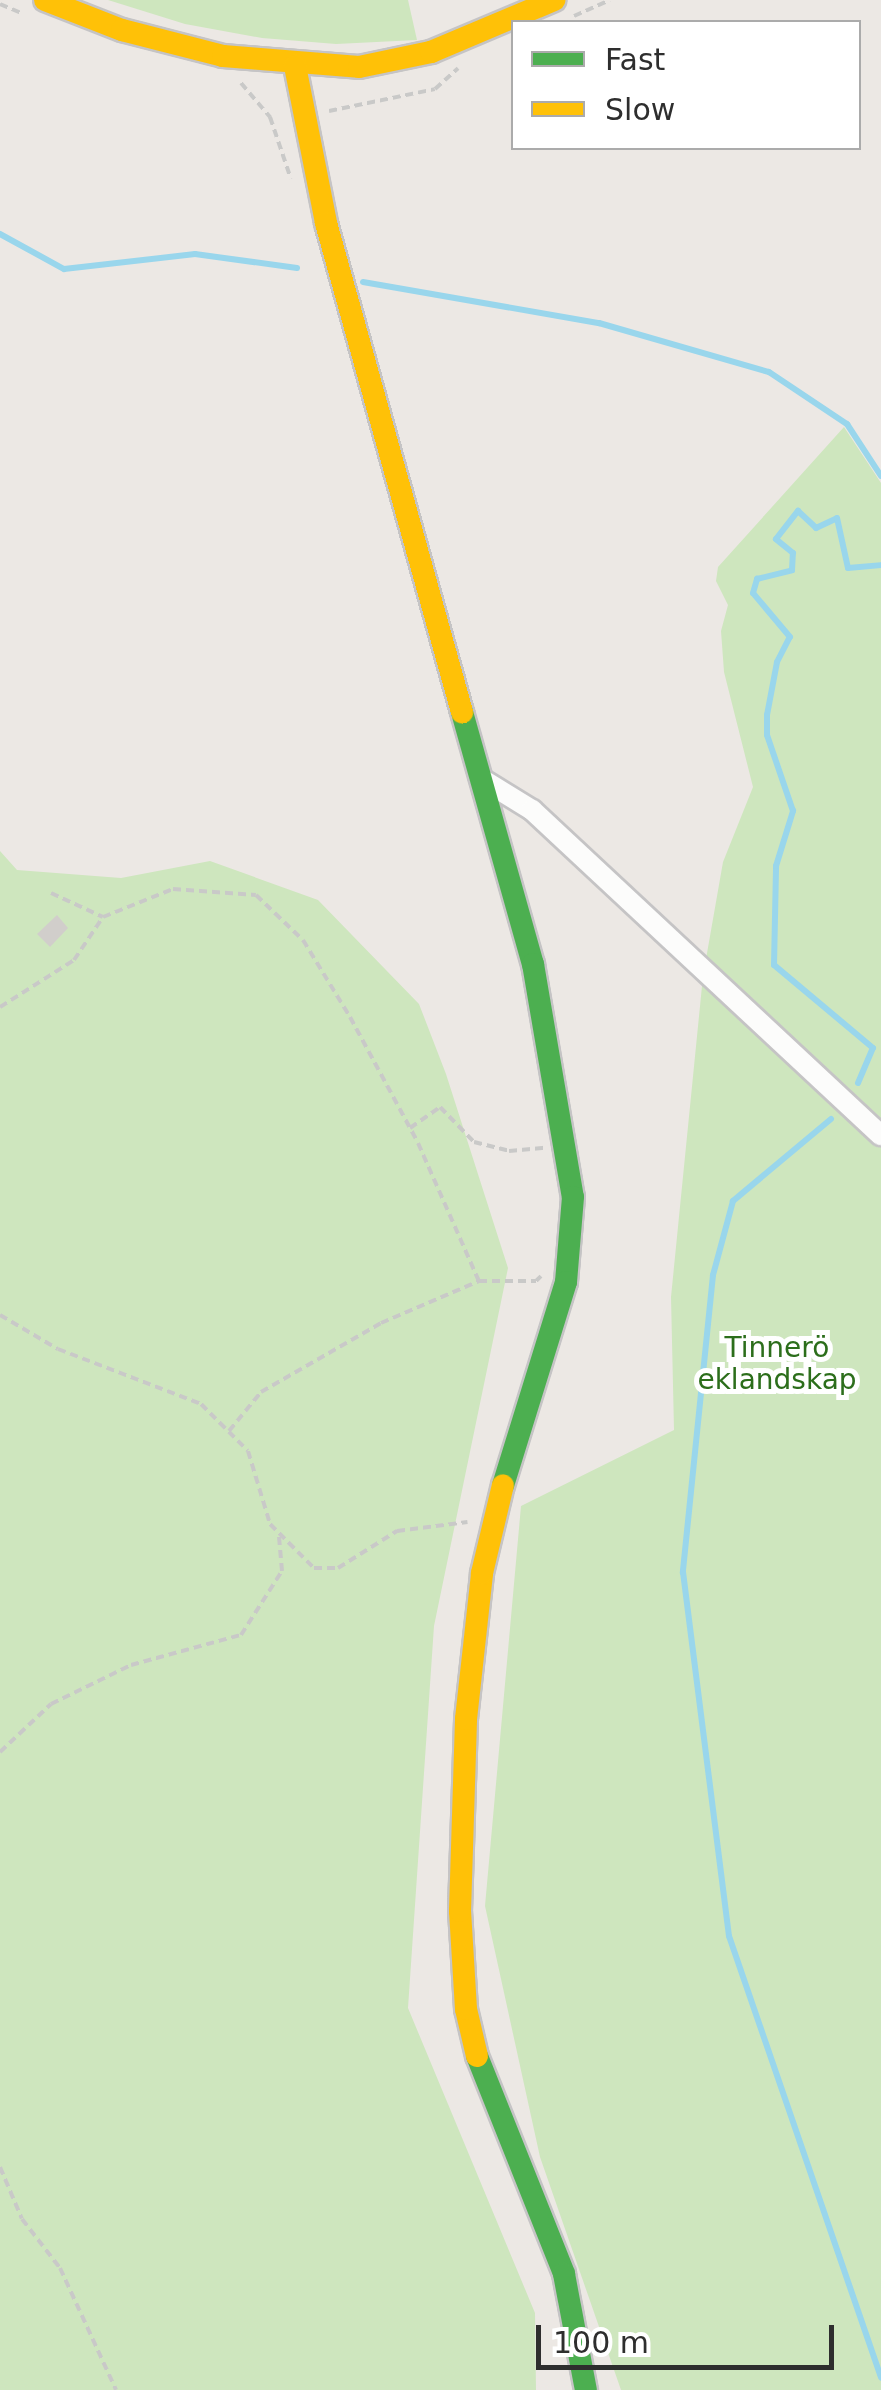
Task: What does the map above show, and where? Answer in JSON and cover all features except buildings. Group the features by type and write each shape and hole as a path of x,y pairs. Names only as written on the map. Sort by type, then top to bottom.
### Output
{"street":[{"path":"37,8 167,44 295,66 399,62 554,0"},
{"path":"295,66 299,112 533,964 567,1140 573,1196 566,1282 492,1523 466,1719 462,1972 482,2080 564,2274 586,2390"},
{"path":"480,778 532,810 881,1135"}],"path":[{"path":"565,20 610,0"},
{"path":"0,4 37,8"},
{"path":"299,112 338,110 370,98 435,90 473,61"},
{"path":"228,78 258,97 292,183"},
{"path":"0,1007 74,960 103,916 173,889 256,895 302,940 410,1128 479,1281"},
{"path":"51,893 103,916"},
{"path":"410,1128 440,1107 474,1142 490,1148 528,1152 567,1140"},
{"path":"229,1431 261,1392 381,1323 479,1281 536,1281 547,1268"},
{"path":"0,1315 58,1350 201,1404 248,1451 270,1524 314,1568 338,1568 397,1531 492,1523"},
{"path":"0,1752 51,1704 131,1665 242,1635 282,1571 278,1533"},
{"path":"0,2167 22,2218 60,2268 116,2390"}],"green space":[{"path":"108,0 408,0 417,40 336,44 262,38 185,24"},
{"name":"Tinnerö eklandskap","path":"844,427 881,483 881,2390 621,2390 540,2157 485,1906 521,1506 674,1430 671,1297 703,976 723,862 753,787 724,672 721,631 728,605 716,581 718,567"},
{"path":"0,851 17,870 121,878 210,861 318,900 419,1004 446,1074 508,1268 434,1626 408,2008 535,2313 536,2390 0,2390"}],"waterway":[{"path":"0,234 64,269 195,254 297,268"},
{"path":"363,282 599,323 769,372 847,424 881,476"},
{"path":"858,1083 873,1048 774,965 776,866 793,811 767,735 767,715 777,662 790,637 753,593 757,579 792,570 793,553 776,539 798,511 816,528 837,518 848,568 881,565"},
{"path":"831,1119 733,1201 713,1275 683,1572 729,1936 881,2378"}],"traffic: fast":[{"path":"462,712 533,964 573,1197 566,1282 503,1485"},
{"path":"477,2056 564,2274 586,2390"}],"traffic: slow":[{"path":"45,0 122,30 223,56 359,67 431,52 554,0"},
{"path":"295,66 326,223 462,712"},
{"path":"477,2056 466,2009 460,1911 466,1719 482,1573 503,1485"}]}
